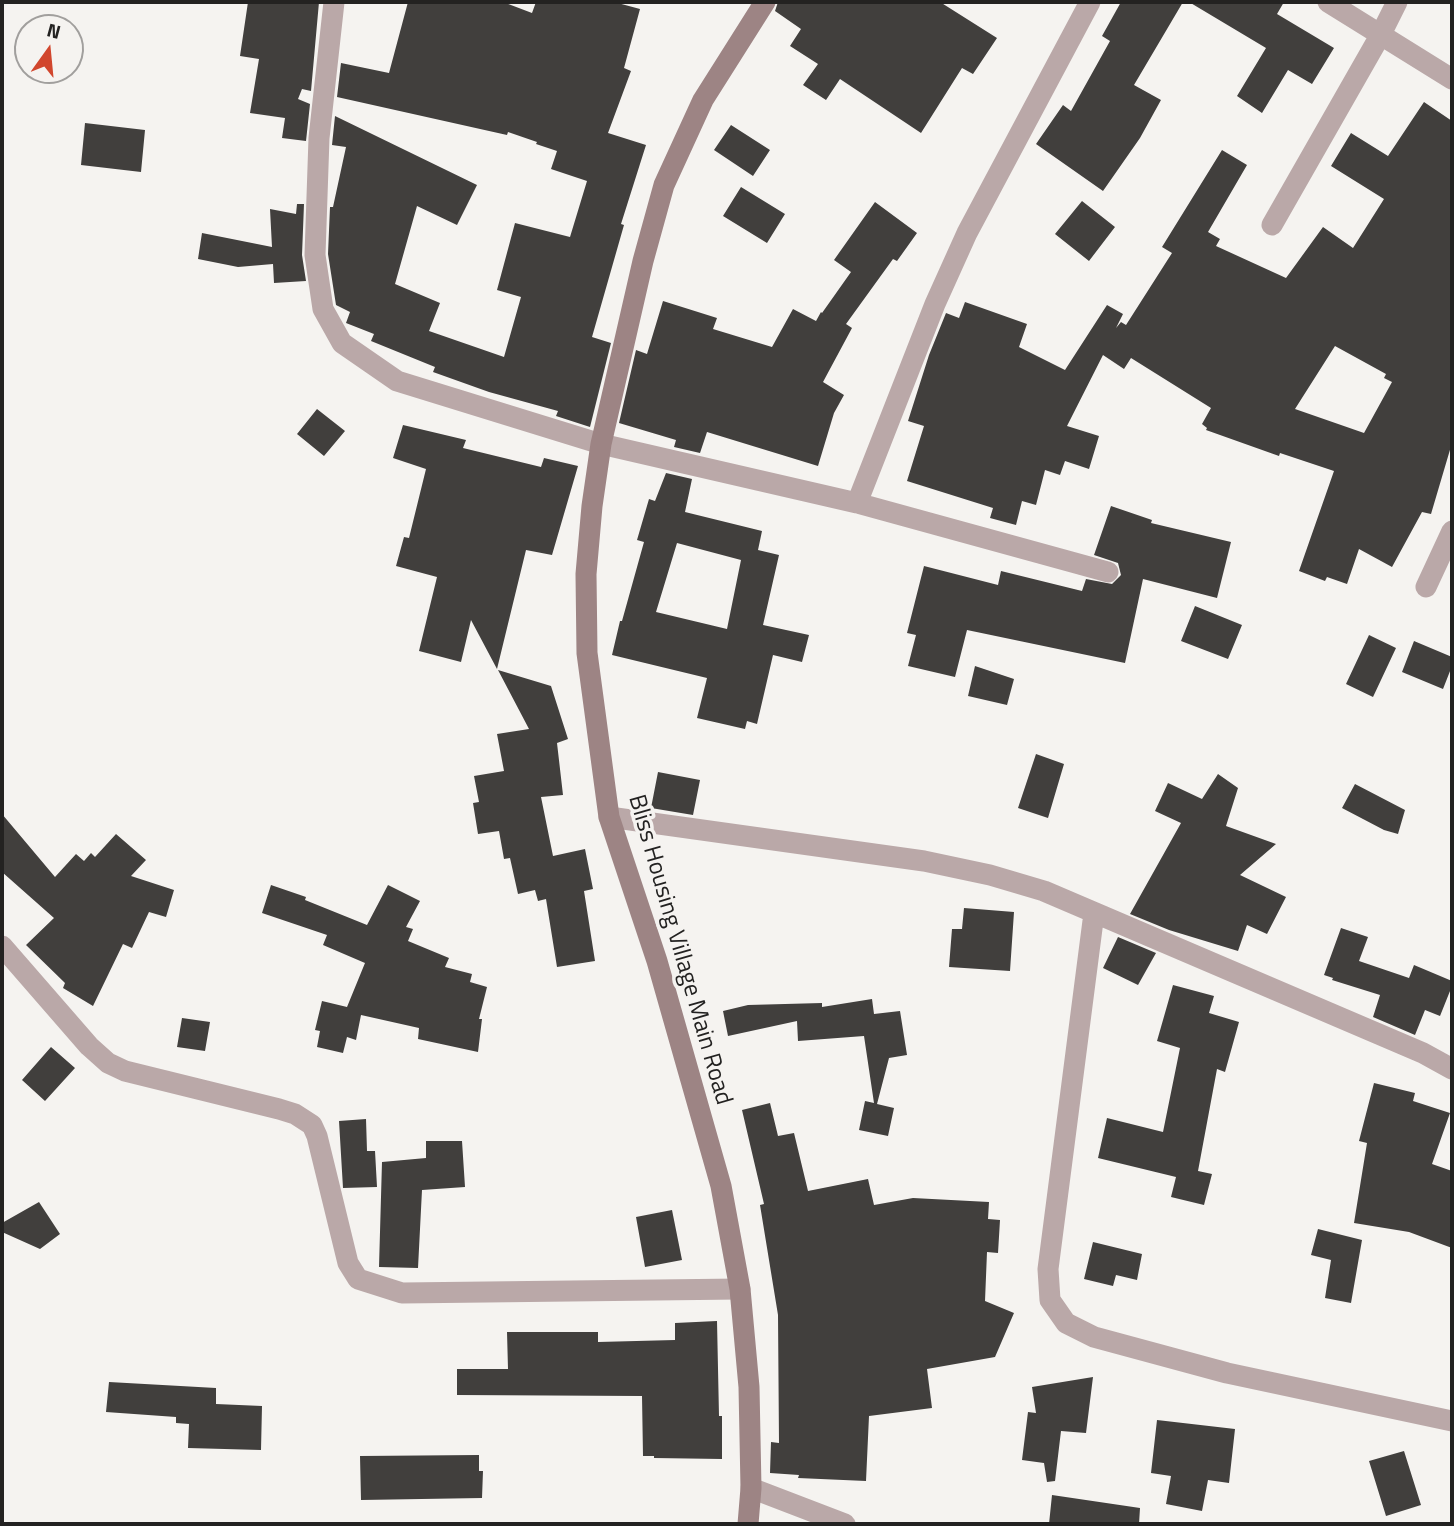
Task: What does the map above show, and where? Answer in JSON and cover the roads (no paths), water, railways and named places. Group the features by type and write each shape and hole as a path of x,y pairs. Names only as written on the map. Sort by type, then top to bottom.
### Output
{"street":[{"path":"334,2 319,138 316,255 323,309 342,343 397,382 601,444 857,503 1108,572"},
{"name":"Bliss Housing Village Main Road","path":"748,1524 751,1488 749,1387 740,1289 721,1186 657,961 609,817 587,653 586,574 601,444 643,261 664,185 703,100 765,2"},
{"path":"857,503 935,304 967,233 1090,2"},
{"path":"1328,2 1452,79"},
{"path":"1272,225 1397,2"},
{"path":"1426,587 1452,531"},
{"path":"609,817 924,861 990,875 1044,891 1423,1053 1452,1069"},
{"path":"1094,913 1048,1269 1050,1300 1066,1323 1094,1337 1227,1373 1452,1421"},
{"path":"2,946 89,1046 108,1063 125,1071 279,1109 295,1114 312,1125 348,1263 358,1279 402,1293 740,1289"},
{"path":"751,1488 845,1524"}]}
